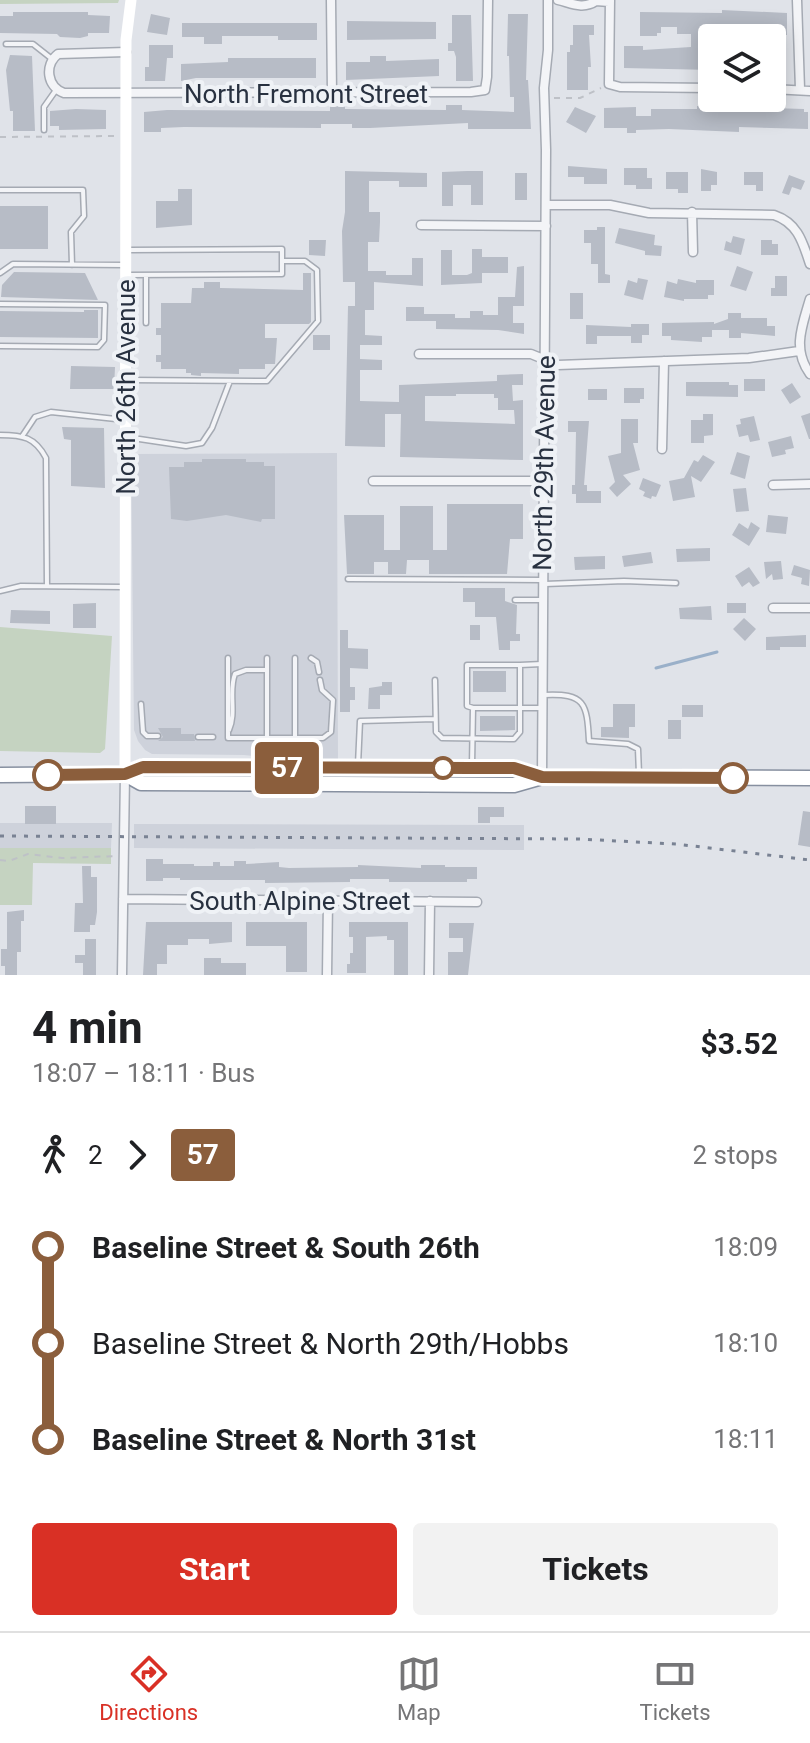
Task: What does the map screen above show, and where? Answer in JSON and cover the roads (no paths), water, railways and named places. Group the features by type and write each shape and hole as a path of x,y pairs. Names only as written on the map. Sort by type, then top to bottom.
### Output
{"highway":[{"path":"0,775 125,774 143,767 514,768 542,777"},
{"path":"125,774 141,783 514,785 542,777 810,778"}],"street":[{"name":"North 26th Avenue","path":"125,774 126,52 131,0"},
{"path":"331,0 332,93"},
{"name":"North Fremont Street","path":"56,90 64,93 127,95 485,90 488,0"},
{"name":"North 29th Avenue","path":"542,777 544,97 548,0"},
{"path":"562,0 569,5 609,1 609,84 620,87 698,88"},
{"path":"797,0 800,89"},
{"path":"56,90 50,79 52,59 62,53 126,52"},
{"path":"786,89 810,91"},
{"path":"546,205 610,205 649,213 763,213 783,218 800,235 810,264"},
{"path":"692,212 693,252"},
{"path":"421,225 546,226"},
{"path":"810,299 800,328 799,351 810,374"},
{"path":"419,354 531,354 558,365 749,358 799,351"},
{"path":"662,449 664,361"},
{"path":"373,481 544,481"},
{"path":"773,485 810,484"},
{"path":"773,608 810,608"},
{"path":"122,975 125,774"},
{"name":"South Alpine Street","path":"123,899 477,902"},
{"path":"327,975 328,900"},
{"path":"429,975 430,901"}],"lane":[{"path":"6,44 33,44 52,59"},
{"path":"44,130 44,107 56,90"},
{"path":"0,190 83,190 84,216 71,232 72,265"},
{"path":"0,273 13,264 72,265 127,270 146,275 282,274 282,249 127,250"},
{"path":"127,380 267,381 318,321 317,270 305,261 282,261"},
{"path":"146,275 146,323"},
{"path":"0,304 105,305 104,340 98,347 0,346"},
{"path":"126,437 186,446 202,443 212,428 230,381"},
{"path":"23,435 35,417 51,412 126,420"},
{"path":"0,435 23,435 38,442 46,458 47,586"},
{"path":"348,579 676,583"},
{"path":"0,591 21,586 125,586"},
{"path":"515,600 542,600"},
{"path":"228,658 228,738 323,738 331,732 333,700 322,690 320,680"},
{"path":"267,658 267,739"},
{"path":"295,658 295,738"},
{"path":"311,658 317,662 319,672"},
{"path":"542,664 467,665 467,706 542,708"},
{"path":"435,680 436,732 442,738 514,739 520,732 520,665"},
{"path":"228,734 233,722 232,683 235,674 246,670 267,670"},
{"path":"542,696 566,694 577,698 588,710 589,741 628,744 638,749 639,777"},
{"path":"141,704 143,732 147,736 158,736"},
{"path":"472,768 473,708"},
{"path":"358,768 360,721 436,719"},
{"path":"198,737 213,737"}],"waterway":[{"path":"656,668 717,652"}],"railway":[{"path":"0,836 578,839 676,844 810,860"}]}
